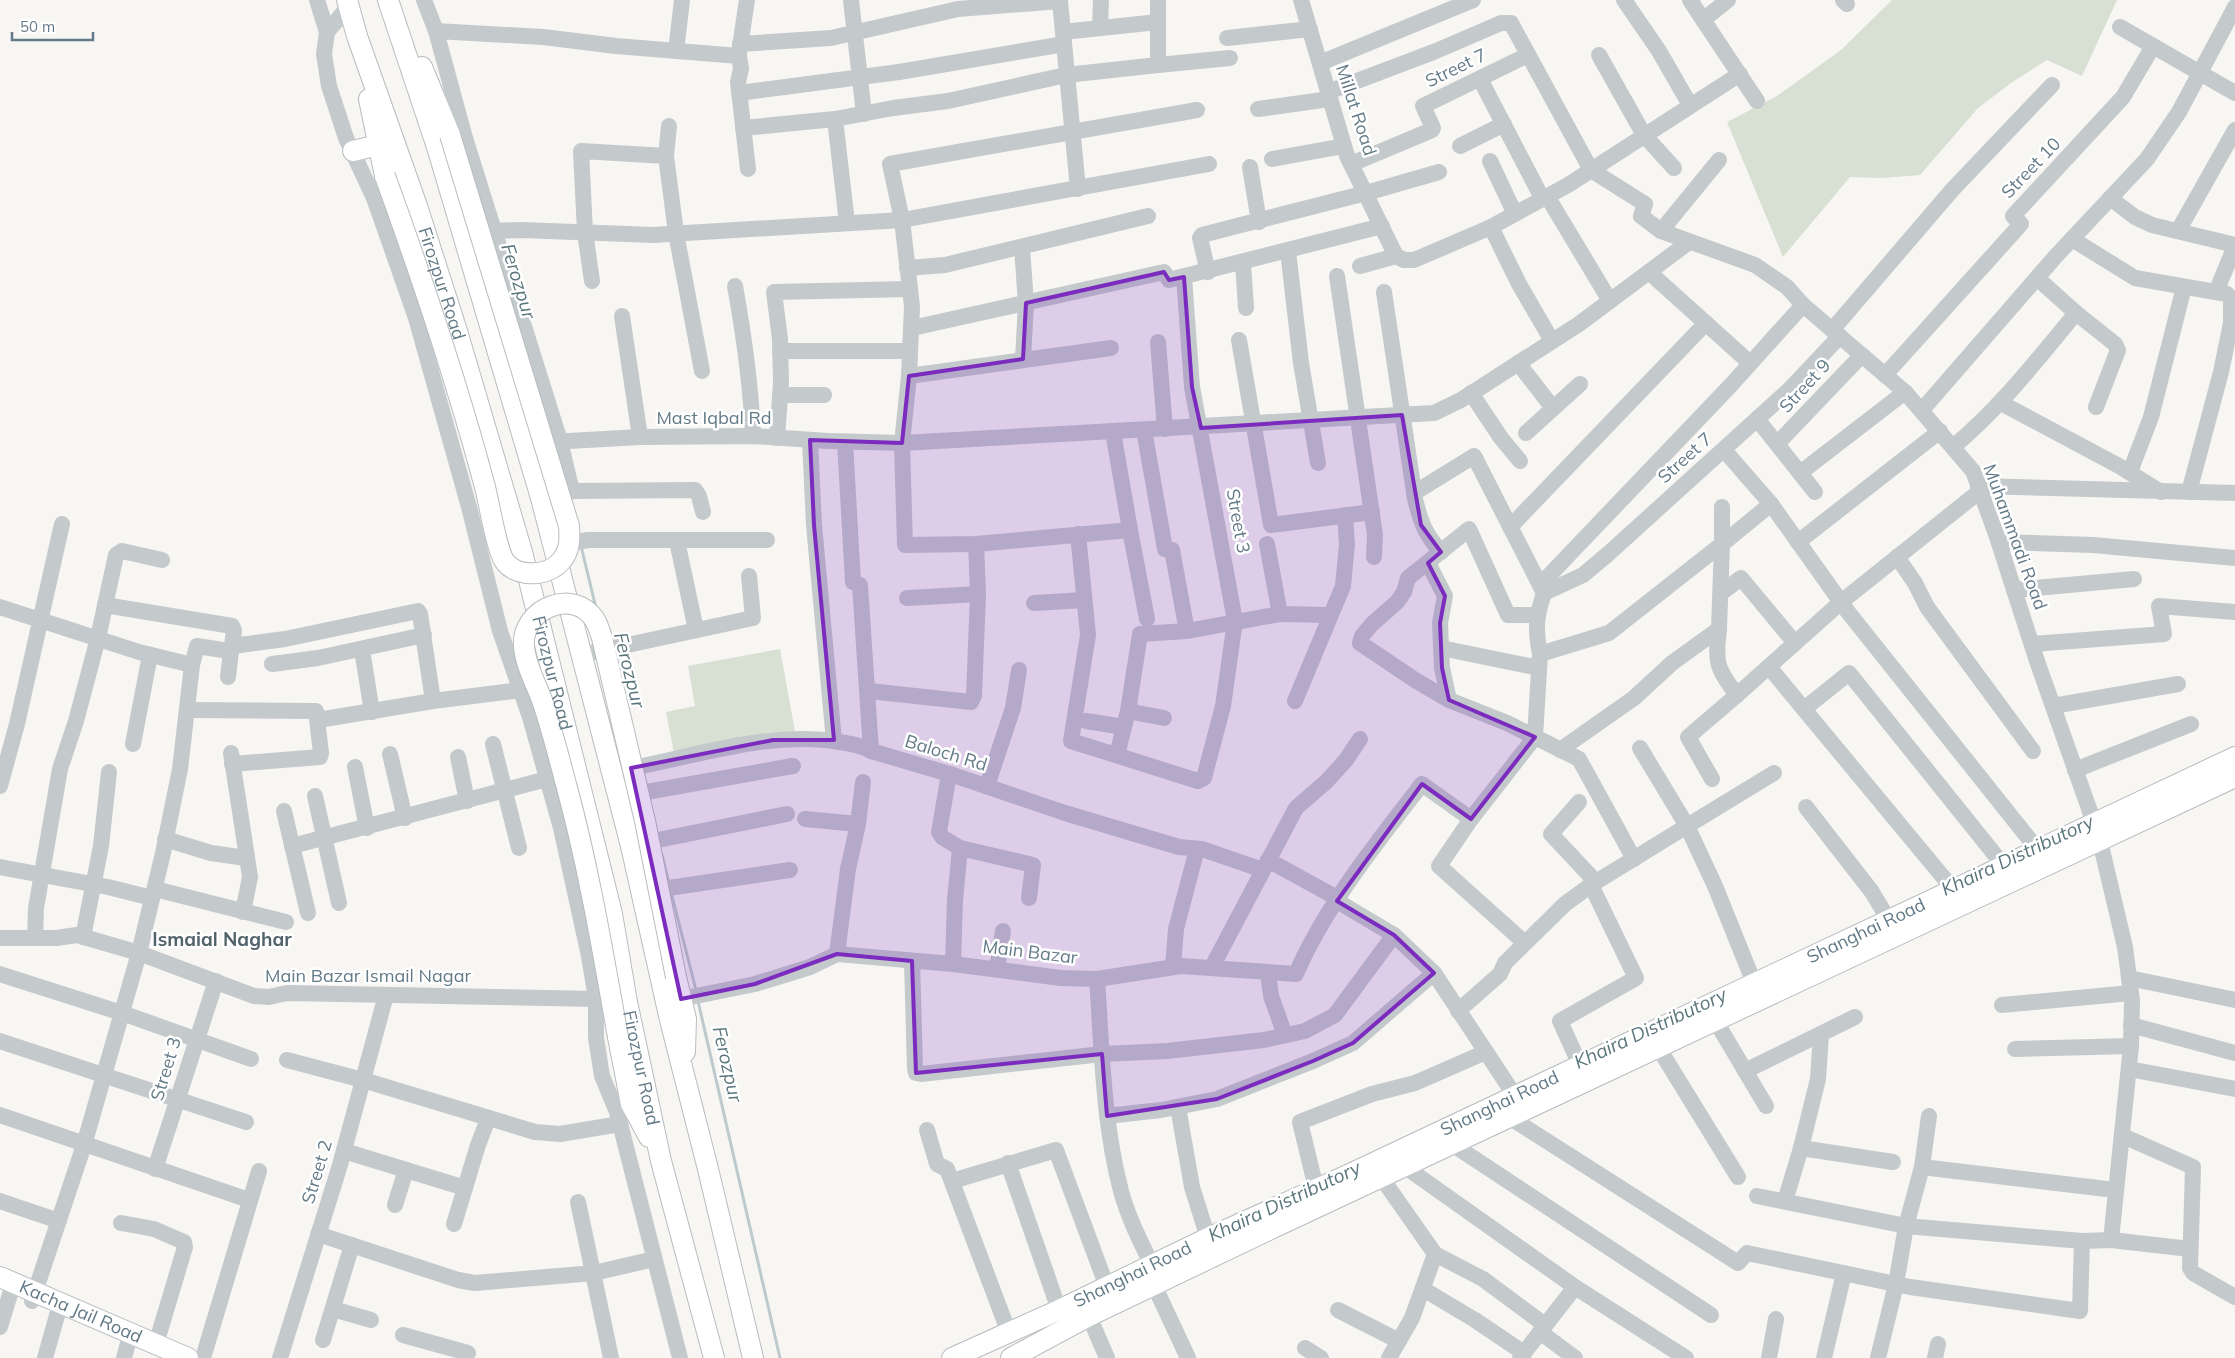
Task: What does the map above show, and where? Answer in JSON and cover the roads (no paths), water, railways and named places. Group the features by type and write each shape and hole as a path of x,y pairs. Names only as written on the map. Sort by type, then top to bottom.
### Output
{"main road":[{"name":"Firozpur Road","path":"348,3 357,36 417,206 457,331 522,552 612,914 627,1002 661,1161 714,1358"},
{"path":"357,36 385,176 423,280 485,486 505,563 516,571 531,573 546,571 558,564 567,554 570,539 569,526 450,135 427,77 389,3"},
{"name":"Firozpur Road","path":"389,3 437,147 462,238 541,498 631,846 684,1076 753,1358"},
{"path":"353,151 378,145"},
{"path":"661,1161 631,1104 592,898 575,820 550,724 524,647 526,631 532,619 539,612 553,604 571,604 585,610 595,620 602,638 645,820 686,1019 684,1076"},
{"name":"Shanghai Road","path":"1011,1358 1089,1316 1658,1047 2097,833 2235,757"},
{"name":"Shanghai Road","path":"952,1358 1059,1310 1208,1238 2038,850 2097,833 2235,777"},
{"name":"Kacha Jail Road","path":"4,1285 158,1351 188,1358"},
{"path":"34,1297 126,1351 158,1351"}],"street":[{"path":"317,0 327,32 324,54 329,86 353,151 374,198 416,318 469,507 500,630 521,690 547,779 576,890 596,999 596,1038 602,1076 620,1124 680,1358"},
{"path":"424,0 436,30 465,138 560,441 572,491"},
{"path":"676,51 682,0"},
{"path":"747,0 740,50 740,94 748,169"},
{"path":"851,0 864,114"},
{"path":"436,30 543,37 676,51 740,50 830,38 958,9 1058,0 1061,4 1066,75 1078,189"},
{"path":"1100,28 1101,0"},
{"path":"1158,0 1158,65"},
{"name":"Millat Road","path":"1301,0 1344,146 1396,256"},
{"path":"1320,63 1473,0"},
{"path":"1624,0 1659,51 1690,105"},
{"path":"1690,0 1757,101"},
{"path":"1703,20 1728,0"},
{"path":"327,32 348,3"},
{"path":"1922,410 2037,278 2147,159 2179,112 2235,7"},
{"path":"740,94 859,77 1064,38 1100,28 1158,22"},
{"path":"1258,109 1329,95 1501,23 1510,23 1590,170"},
{"path":"2120,28 2152,48 2235,93"},
{"path":"1227,38 1310,29"},
{"name":"Street 10","path":"1885,374 2021,224 2013,216 2124,97 2152,48"},
{"path":"1599,54 1644,135 1674,168"},
{"name":"Street 7","path":"1351,164 1432,130 1433,128 1423,106 1528,55"},
{"path":"743,128 835,119 948,101 1066,75 1230,58"},
{"path":"1360,266 1396,256 1404,260 1414,260 1491,227 1590,170 1740,74"},
{"path":"1480,79 1545,197 1610,301"},
{"name":"Street 7","path":"1542,589 1583,575 1790,390 1953,189 2052,85"},
{"path":"1130,530 976,544 905,545 902,443 912,328 910,289 902,220 890,164 1197,110"},
{"path":"835,119 847,223"},
{"path":"1460,146 1504,124"},
{"path":"670,126 666,156 676,233 702,371"},
{"path":"2178,231 2235,130"},
{"path":"1272,159 1344,146"},
{"path":"592,281 585,232 581,151 666,156"},
{"path":"1661,231 1718,160"},
{"path":"1490,161 1515,214"},
{"path":"462,238 494,231 522,230 653,235 902,220 1209,164"},
{"path":"1250,167 1259,222"},
{"name":"Muhammadi Road","path":"1590,170 1645,204 1641,216 1661,231 1754,264 1786,286 1803,304 1905,392 1973,471 1999,542 2097,833 2126,947 2130,986 2132,1046 2111,1240"},
{"path":"1208,272 1200,236 1259,222 1439,172"},
{"path":"2110,198 2135,217 2152,224 2235,245 2216,292"},
{"path":"908,268 945,265 1022,248 1148,216"},
{"path":"912,328 1164,272 1169,280 1208,272 1382,226"},
{"path":"1491,227 1519,284 1552,341"},
{"path":"2072,239 2135,278 2227,294 2232,299 2233,323 2188,492"},
{"name":"Mast Iqbal Rd","path":"525,443 640,437 753,436 846,442 902,443 1201,428 1434,413 1471,393 1552,341 1610,301 1689,242"},
{"path":"1022,248 1026,303 1023,359"},
{"path":"1288,251 1301,363 1318,463"},
{"path":"1243,262 1246,308"},
{"path":"1649,272 1750,363"},
{"path":"1337,276 1356,418 1372,512 1375,536 1374,557"},
{"name":"Street 3","path":"1084,600 1088,635 1071,741 1198,781 1204,778 1223,706 1235,621 1192,387 1184,277"},
{"path":"2037,278 2076,313 2115,344 2118,350 2096,408"},
{"path":"735,286 745,345 753,436"},
{"path":"2130,472 2151,417 2184,287"},
{"path":"777,438 780,395 780,351 774,292 910,289"},
{"path":"1384,292 1414,493 1422,525 1429,539 1441,552"},
{"path":"1525,943 1439,866 1471,820 1535,737 1540,661 1536,630 1542,589 1803,304"},
{"path":"1953,447 1982,423 2001,403 2076,313"},
{"path":"622,316 640,437"},
{"path":"1510,527 1706,324"},
{"path":"1239,340 1271,525 1372,512"},
{"path":"1158,342 1165,429"},
{"path":"909,376 1111,348"},
{"path":"780,351 910,351"},
{"name":"Street 9","path":"1777,444 1862,355"},
{"path":"1518,363 1553,408"},
{"path":"1526,434 1580,384"},
{"path":"1800,473 1905,392"},
{"path":"1471,393 1501,438 1520,460"},
{"path":"780,395 824,395"},
{"path":"2001,403 2130,472 2161,492"},
{"path":"1757,419 1815,492"},
{"path":"1144,430 1165,549 1172,550 1187,631"},
{"path":"1113,432 1147,619"},
{"path":"1798,542 1940,432"},
{"path":"810,440 814,524 834,741"},
{"path":"846,442 853,582 860,585 872,751"},
{"path":"1724,450 1771,504 1841,602 2038,850"},
{"path":"1414,493 1474,456 1542,589"},
{"path":"1712,779 1688,737 1841,602 1979,488 2235,493"},
{"path":"541,498 572,491 692,490 700,496 702,512"},
{"path":"1441,648 1540,661 1609,633 1771,504"},
{"path":"1722,507 1718,665 1721,675 1737,695"},
{"path":"1295,701 1343,586 1346,544 1345,515"},
{"path":"0,786 7,733 42,620 62,524"},
{"path":"1537,615 1508,615 1469,529 1408,578 1404,592 1397,602 1372,624 1362,636 1360,644 1415,680 1450,700 1507,723 1578,759 1634,859"},
{"path":"1034,603 1084,600 1078,534"},
{"path":"552,546 588,540 766,540"},
{"path":"677,541 696,630"},
{"path":"1999,542 2094,545 2235,558"},
{"path":"868,692 971,702 974,696 978,594 976,544"},
{"path":"1267,544 1280,614"},
{"path":"35,938 36,908 60,769 76,721 118,553 122,551 162,560"},
{"path":"1897,557 1915,583 1927,606 2033,751"},
{"path":"1428,563 1445,596 1440,623 1441,648 1442,668 1450,700"},
{"path":"581,655 753,618 749,576"},
{"path":"1720,593 1741,578 1795,643"},
{"path":"2014,590 2134,579"},
{"path":"907,598 978,594"},
{"path":"105,605 232,626 234,630 228,677"},
{"path":"2032,644 2164,634 2159,606 2235,612"},
{"path":"0,607 150,655 192,665"},
{"path":"34,1297 84,1145 139,953 180,769 192,665 197,646 231,649 415,610 420,614 433,701"},
{"path":"1117,754 1126,719 1141,633 1187,631 1280,614 1330,615"},
{"path":"1560,750 1634,698 1672,664 1719,629"},
{"path":"272,664 362,650 424,635"},
{"path":"362,650 372,712"},
{"path":"133,744 150,655"},
{"path":"1769,666 1952,889"},
{"path":"987,786 1013,708 1019,670"},
{"path":"1804,709 1849,673 2004,866"},
{"path":"2053,706 2178,684"},
{"path":"318,720 433,701 521,690"},
{"path":"187,710 314,711 318,720 320,757 231,758 250,878 243,912"},
{"path":"1086,721 1164,718"},
{"path":"2075,770 2190,724"},
{"path":"1212,966 1296,808 1327,781 1346,760 1360,739"},
{"name":"Baloch Rd","path":"612,772 774,740 834,741 863,746 872,751 987,786 1065,813 1179,847 1197,849 1265,865 1338,900 1394,935 1434,973 1515,1096"},
{"path":"493,744 519,848"},
{"path":"1640,748 1687,826 1754,983"},
{"path":"390,754 405,818"},
{"path":"458,757 468,801"},
{"path":"619,799 646,792 793,766"},
{"path":"355,767 367,828"},
{"path":"83,937 101,846 109,772"},
{"path":"1458,1011 1500,974 1505,964 1565,904 1593,884 1774,773"},
{"path":"949,774 940,832 942,837 960,848 1033,865 1035,867 1029,898"},
{"path":"292,846 367,828 547,779"},
{"path":"681,999 755,984 810,967 838,954 848,869 858,824 863,782"},
{"path":"1338,900 1369,853 1422,784 1471,820"},
{"path":"315,796 339,903"},
{"path":"1579,802 1551,834 1593,884 1636,978 1560,1021 1580,1065"},
{"path":"1806,807 1872,892 1888,919"},
{"path":"284,811 308,913"},
{"path":"631,846 787,814"},
{"path":"805,818 858,824"},
{"path":"165,839 211,853 246,858"},
{"path":"953,964 955,900 960,848"},
{"path":"1173,967 1176,929 1197,849"},
{"path":"0,867 153,894 286,922"},
{"path":"642,892 790,870"},
{"name":"Main Bazar","path":"838,954 953,964 997,969 1026,975 1097,979 1173,967 1212,966 1296,974 1306,950 1338,900"},
{"path":"997,969 1003,931"},
{"name":"Main Bazar Ismail Nagar","path":"0,938 77,935 139,953 245,993 262,996 287,993 596,999"},
{"path":"912,961 916,1074 1102,1054 1167,1051 1264,1040 1305,1031 1335,1015 1394,935"},
{"path":"1268,972 1271,996 1284,1035"},
{"path":"1108,1116 1178,1107 1217,1098 1353,1043 1434,973"},
{"path":"0,974 122,1013 251,1059"},
{"path":"1097,979 1108,1116 1121,1192 1133,1227 1152,1265"},
{"name":"Street 3","path":"156,1169 216,981"},
{"path":"2002,1006 2130,986 2235,1000"},
{"name":"Street 2","path":"280,1358 344,1151 386,995"},
{"path":"1745,1071 1854,1017"},
{"path":"1714,1020 1766,1106"},
{"path":"2131,1025 2235,1053"},
{"path":"1785,1201 1801,1148 1818,1079 1822,1034"},
{"path":"0,1041 246,1122"},
{"path":"2015,1049 2132,1046"},
{"path":"1658,1047 1738,1177"},
{"path":"1316,1188 1300,1122 1372,1094 1415,1083 1486,1052"},
{"path":"287,1060 364,1080 535,1132 560,1134 620,1124"},
{"path":"2129,1069 2235,1089"},
{"path":"1178,1107 1192,1187 1208,1238"},
{"path":"0,1116 249,1200"},
{"path":"1509,1116 1738,1263 1747,1253 1896,1284 2080,1311 2082,1241"},
{"path":"1878,1358 1896,1284 1906,1226 1922,1167 1929,1116"},
{"path":"454,1224 478,1145 488,1119"},
{"path":"927,1130 937,1164 948,1169 1009,1333"},
{"path":"2123,1136 2192,1167 2189,1262 2194,1273 2235,1297"},
{"path":"1452,1144 1711,1315"},
{"path":"1801,1148 1893,1162"},
{"path":"952,1181 1056,1150 1107,1287"},
{"path":"344,1151 465,1188"},
{"path":"1008,1163 1059,1310"},
{"path":"1404,1166 1575,1288 1686,1358"},
{"path":"1922,1167 2115,1190"},
{"path":"395,1205 406,1170"},
{"path":"203,1358 259,1171"},
{"path":"1380,1177 1435,1254 1482,1279 1575,1358"},
{"path":"1757,1196 1906,1226 2082,1241 2111,1240 2190,1249"},
{"path":"0,1200 60,1221"},
{"path":"578,1202 611,1358"},
{"path":"121,1223 154,1229 184,1242 158,1351"},
{"path":"318,1234 458,1280 475,1283 594,1273 654,1259"},
{"path":"323,1340 352,1244"},
{"path":"1338,1310 1395,1352 1412,1318 1435,1254"},
{"path":"1824,1358 1844,1273"},
{"path":"0,1327 4,1285"},
{"path":"1154,1285 1188,1358"},
{"path":"1423,1289 1475,1320 1522,1355 1575,1288"},
{"path":"333,1308 371,1320"},
{"path":"45,1358 58,1312"},
{"path":"1089,1316 1107,1358"},
{"path":"1769,1358 1776,1319"},
{"path":"403,1335 430,1351 468,1353"},
{"path":"1305,1348 1321,1358"}],"waterway":[{"name":"Ferozpur","path":"581,546 596,608"},
{"name":"Ferozpur","path":"662,855 669,883"},
{"name":"Ferozpur","path":"671,892 696,990"},
{"name":"Ferozpur","path":"698,1001 780,1358"}],"district":[{"name":"Ismaial Naghar","path":"222,939"}],"water label":[{"name":"Khaira Distributory","path":"2017,855"},
{"name":"Khaira Distributory","path":"1650,1028"},
{"name":"Khaira Distributory","path":"1284,1201"}]}
